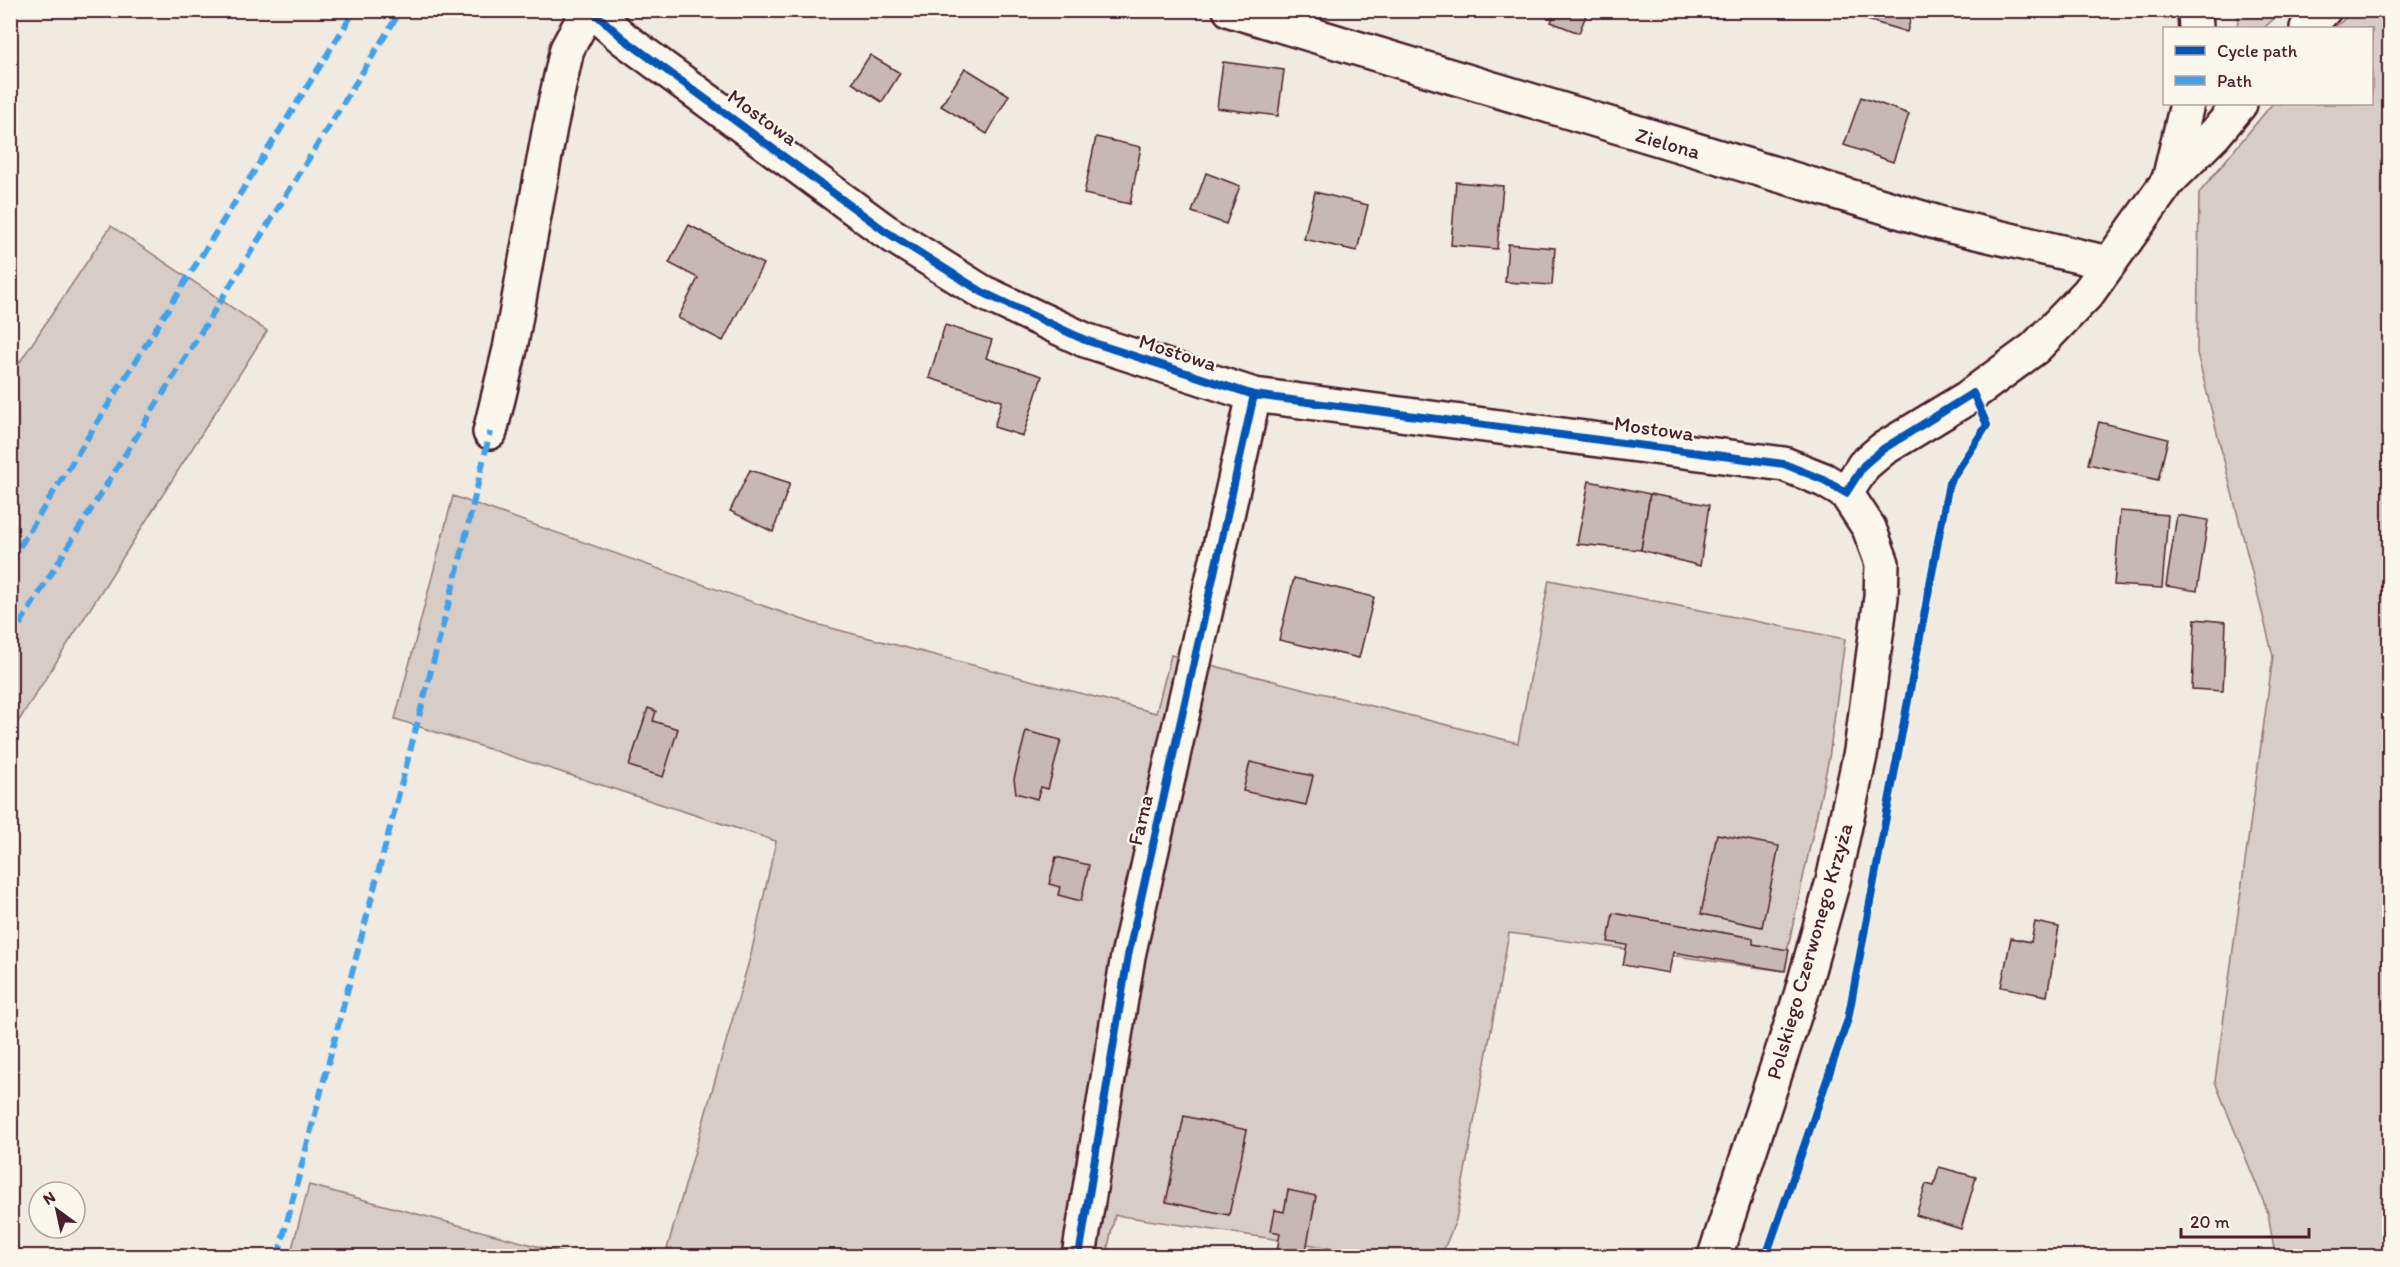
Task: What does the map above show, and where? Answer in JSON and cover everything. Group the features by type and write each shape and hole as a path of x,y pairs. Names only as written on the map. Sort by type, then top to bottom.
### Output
{"street":[{"name":"Mostowa","path":"589,10 624,39 885,231 982,292 1085,340 1254,395 1784,464 1824,480 1846,493"},
{"path":"490,432 510,350 550,127 567,49 589,10"},
{"name":"Zielona","path":"1230,10 1509,96 1942,224 2109,263"},
{"path":"2195,10 2196,27"},
{"path":"2308,27 2324,10"},
{"path":"2169,180 2187,105"},
{"path":"1846,493 1864,465 1883,449 1967,398 2035,348 2088,293 2169,180 2215,134 2239,105"},
{"name":"Farna","path":"1079,1257 1128,956 1254,395"},
{"name":"Polskiego Czerwonego Krzyża","path":"1715,1257 1801,995 1833,880 1861,752 1881,597 1882,563 1869,528 1846,493"}],"shaded area":[{"path":"2239,10 2282,11 2265,27 2237,27"},
{"path":"2355,10 2390,11 2389,1256 2275,1256 2268,1213 2215,1082 2273,656 2197,353 2199,193 2271,105 2373,105 2373,27 2335,27"},
{"path":"111,226 267,331 11,733 11,375"},
{"path":"453,496 812,623 1156,713 1171,655 1518,743 1549,580 1845,639 1829,758 1783,971 1509,933 1456,1220 1441,1256 1386,1256 1115,1215 1106,1256 665,1256 751,954 776,841 395,719"},
{"path":"309,1185 574,1256 290,1256"}],"building":[{"path":"1556,10 1588,10 1579,33 1551,22"},
{"path":"1856,10 1913,10 1907,32 1854,16"},
{"path":"870,55 900,73 882,102 852,83"},
{"path":"1223,62 1284,70 1278,116 1217,108"},
{"path":"965,68 1009,95 987,134 941,106"},
{"path":"1861,97 1909,114 1893,162 1844,145"},
{"path":"1096,137 1141,147 1130,204 1084,194"},
{"path":"1206,173 1240,186 1226,224 1192,212"},
{"path":"1456,182 1503,186 1497,249 1451,245"},
{"path":"1315,192 1368,205 1357,251 1304,239"},
{"path":"689,225 763,264 723,341 678,318 698,278 669,263"},
{"path":"1508,244 1555,248 1552,285 1505,282"},
{"path":"945,325 992,340 986,358 1042,376 1023,436 994,427 1002,401 929,378"},
{"path":"2099,422 2168,439 2158,480 2088,464"},
{"path":"750,470 790,483 773,532 730,511"},
{"path":"1589,481 1650,494 1641,550 1577,544"},
{"path":"1650,494 1709,505 1700,566 1641,550"},
{"path":"2120,511 2168,515 2162,588 2114,585"},
{"path":"2177,515 2208,520 2197,591 2166,586"},
{"path":"1294,578 1374,597 1359,658 1279,640"},
{"path":"2195,619 2226,622 2223,691 2192,689"},
{"path":"648,708 656,711 653,721 678,729 663,777 629,766"},
{"path":"1026,731 1061,740 1048,789 1041,787 1037,799 1016,793 1014,779"},
{"path":"1250,762 1313,776 1306,805 1243,791"},
{"path":"1717,834 1779,846 1762,927 1701,914"},
{"path":"1056,857 1089,865 1081,901 1058,895 1060,887 1049,884"},
{"path":"1613,913 1753,938 1753,944 1789,950 1785,971 1673,952 1669,973 1623,965 1627,945 1608,942"},
{"path":"2035,922 2059,927 2047,996 2001,987 2011,938 2031,942"},
{"path":"1184,1116 1247,1130 1229,1215 1166,1202"},
{"path":"1939,1167 1976,1177 1961,1229 1916,1215 1926,1184 1934,1186"},
{"path":"1288,1190 1316,1196 1305,1256 1277,1251 1280,1233 1271,1231 1275,1210 1284,1212"}],"marked path":[{"path":"10,562 355,10"},
{"path":"10,640 401,10"},
{"path":"278,1256 461,556 490,432"}],"cycle path":[{"path":"591,10 624,39 885,231 982,292 1085,340 1254,395 1784,464 1824,480 1846,493 1864,465 1883,449 1973,393 1987,425 1949,483 1848,1019 1766,1256"},
{"path":"1079,1256 1128,956 1254,395"}]}
